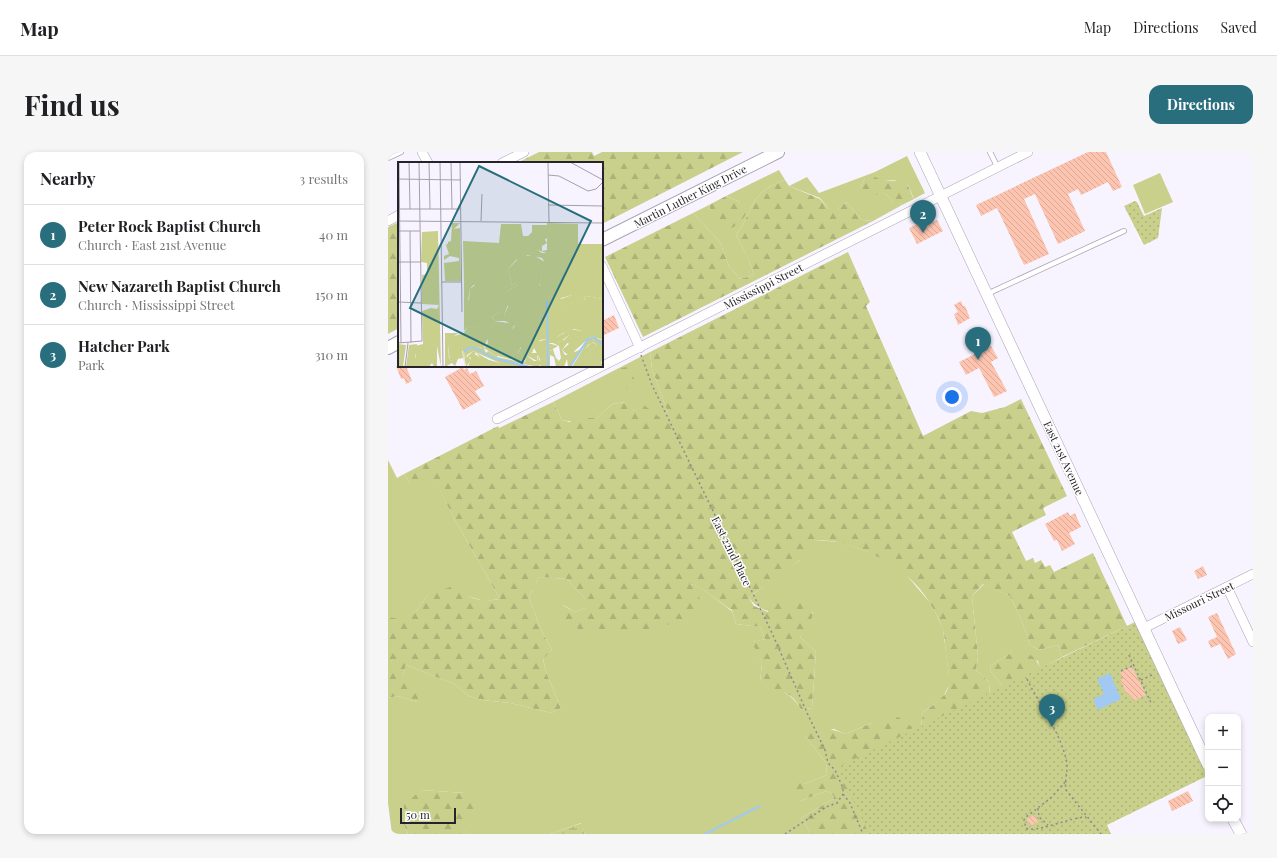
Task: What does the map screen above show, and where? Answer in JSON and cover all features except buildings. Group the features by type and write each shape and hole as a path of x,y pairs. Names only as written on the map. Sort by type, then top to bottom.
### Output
{"main road":[{"name":"Martin Luther King Drive","path":"603,240 778,152"},
{"path":"388,348 398,343"}],"street":[{"path":"422,152 427,162"},
{"path":"504,162 524,152"},
{"name":"East 21st Avenue","path":"920,152 1205,759"},
{"name":"Mississippi Street","path":"603,366 942,197 1028,152"},
{"path":"388,221 398,216"},
{"path":"603,268 640,348"},
{"name":"Mississippi Street","path":"497,419 602,367"},
{"name":"Missouri Street","path":"1144,628 1253,574"},
{"path":"1227,587 1253,642"},
{"path":"1235,822 1240,834"}],"lane":[{"path":"388,158 401,152"},
{"path":"990,152 998,168"},
{"path":"987,294 1124,231"}],"path":[{"name":"East 22nd Place","path":"640,348 652,385 772,633 825,750 828,763 835,770 843,794 850,803 863,834"},
{"path":"1129,655 1152,705"},
{"path":"1121,671 1134,665"},
{"path":"1141,680 1152,675"},
{"path":"1027,679 1046,711 1064,754 1067,765 1065,782 1069,795 1101,834"},
{"path":"1065,782 1052,797 1026,817 1024,820 1026,828 1033,830 1068,819 1086,817"},
{"path":"785,834 826,807 837,803 843,794"},
{"path":"1038,808 1039,817 1042,822 1049,826"}],"green space":[{"path":"539,152 592,152 594,156 602,152 743,152 603,223 603,162 519,162"},
{"path":"907,156 925,193 914,199 908,185 894,180 884,181 865,178 860,188 886,194 894,203 900,203 902,205 873,221 862,220 846,202 838,209 829,209 820,198 789,186 807,177 819,193 875,172"},
{"path":"779,170 785,180 773,185 759,196 754,202 736,235 749,260 754,275 740,279 729,266 720,242 693,213 709,205 710,210 740,202 726,196"},
{"path":"1160,173 1173,202 1145,214 1133,185"},
{"path":"871,175 885,181 904,182 907,184 914,199 902,205 900,203 894,203 886,194 879,193 871,198 860,188 865,178"},
{"path":"785,180 789,186 820,199 829,209 838,209 846,202 862,220 873,221 643,337 605,257 693,213 720,242 729,266 740,279 754,275 749,260 736,235 754,202 759,196 773,185"},
{"path":"726,196 740,202 747,212 741,222 732,228 712,213 709,205"},
{"path":"1135,201 1137,202 1144,216 1162,208 1158,238 1144,245 1124,206"},
{"path":"398,222 398,329 388,334 388,227"},
{"path":"848,252 870,302 866,306 923,436 971,411 982,413 1005,407 1021,399 1067,496 1043,508 1046,515 1012,532 1026,561 1033,558 1035,563 1041,560 1045,567 1050,565 1054,572 1093,553 1127,626 1062,657 1058,645 1039,650 1030,645 1022,621 1010,596 983,584 972,596 978,657 976,670 989,682 990,696 920,733 923,712 945,694 948,689 949,682 944,633 935,611 926,596 915,583 889,563 858,548 838,542 814,540 815,548 749,598 754,606 768,612 770,600 779,591 787,601 803,597 811,608 812,617 800,637 816,652 812,708 801,710 791,696 778,691 766,691 760,682 762,663 752,642 765,639 760,627 736,624 732,610 695,585 690,584 700,599 696,610 684,621 631,633 581,631 563,617 562,605 575,612 585,608 585,599 567,579 539,577 529,597 541,630 552,650 543,659 546,672 561,708 551,713 511,703 482,700 469,696 454,684 406,665 403,676 421,691 417,702 397,696 388,698 388,617 400,619 417,610 428,595 453,586 464,594 480,600 500,599 455,520 434,479 415,486 410,483 404,474 498,426 499,428 553,402 562,420 570,422 576,414 584,418 597,418 612,404 626,402 634,411 644,405 659,417 668,413 652,369 650,352"},
{"path":"650,352 652,369 668,413 659,418 644,406 634,411 625,402 612,404 597,418 570,421 562,420 553,402"},
{"path":"627,367 635,380 636,390 632,394 628,392 625,383 619,374 621,368"},
{"path":"388,460 397,478 404,474 410,483 434,478 455,520 500,599 484,601 464,595 428,595 417,610 400,620 388,617"},
{"path":"813,540 840,542 880,556 903,571 932,605 943,629 950,683 942,699 923,712 920,733 939,740 872,723 845,734 834,729 805,736 826,763 827,775 804,784 800,801 827,791 834,796 833,799 801,818 810,832 809,834 585,834 581,823 550,834 467,834 459,821 466,793 421,790 404,825 408,834 392,834 388,803 388,698 397,696 417,702 403,676 406,665 454,684 469,696 482,700 511,703 551,713 561,708 546,672 543,658 552,650 541,630 529,597 539,577 567,579 585,599 585,608 575,612 563,605 581,631 601,631 690,584 694,585 711,595 732,611 736,624 760,627 765,639 753,642 762,663 760,682 789,695 798,704 801,710 812,708 816,652 800,637 813,612 787,613 770,611 762,609 749,598 782,571 799,561"},
{"path":"984,584 1010,596 1022,621 1030,645 1039,650 1058,645 1062,657 1040,669 1038,661 1012,652 990,666 991,672 1003,687 990,694 989,682 976,670 978,657 972,596"},
{"path":"1135,622 1205,772 1205,777 1107,825 1111,834 869,834 838,767"},
{"path":"1012,652 1026,653 1030,655 1036,660 1040,669 1003,687 991,672 990,666"},
{"path":"898,717 912,727 907,747 971,834 809,834 810,832 801,818 833,799 834,796 827,791 800,801 790,792 792,780 804,784 827,775 826,763 805,736 820,729 835,730 845,734 872,723"},
{"path":"421,790 466,793 477,799 479,808 460,821 467,834 408,834 404,825 404,805"},
{"path":"582,823 585,834 550,834"}],"water":[{"path":"1110,673 1121,699 1098,710 1093,699 1104,694 1097,679"}],"waterway":[{"path":"705,834 760,806"}],"place":[{"name":"New Nazareth Baptist Church","path":"923,233"},
{"name":"Peter Rock Baptist Church","path":"978,360"},
{"name":"Hatcher Park","path":"1052,727"}]}
